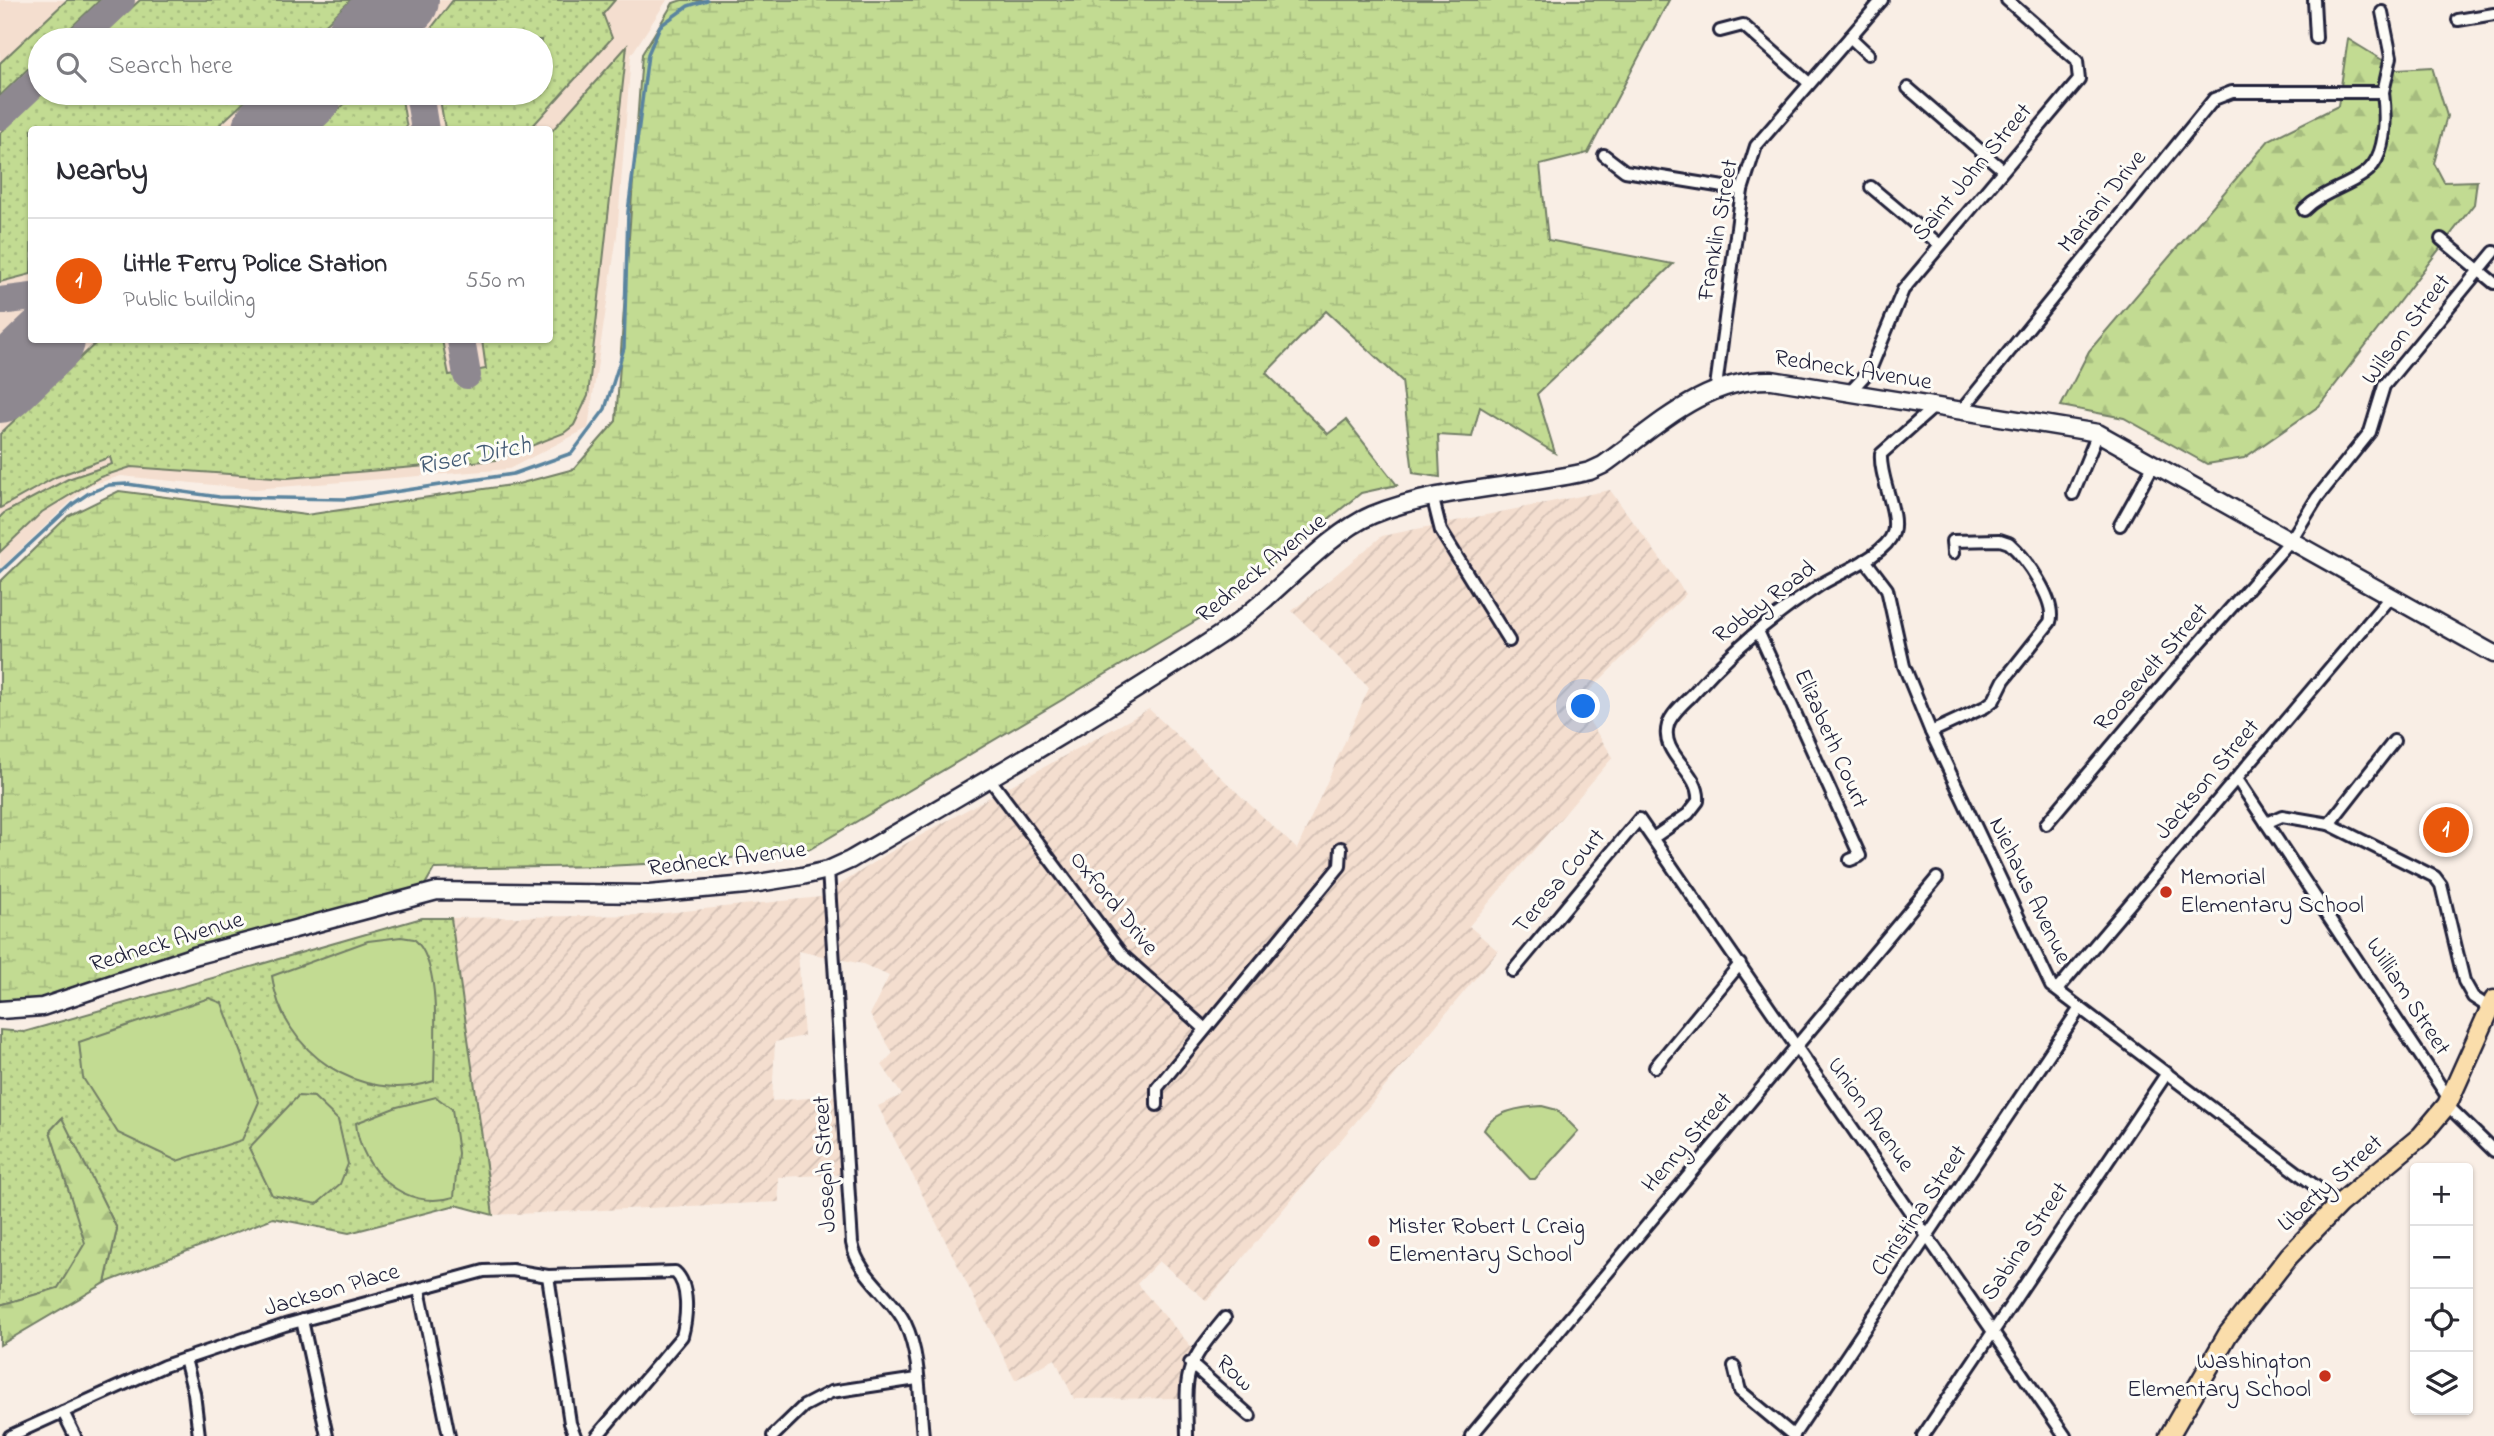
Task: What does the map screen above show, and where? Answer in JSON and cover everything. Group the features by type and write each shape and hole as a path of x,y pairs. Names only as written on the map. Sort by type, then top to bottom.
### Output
{"main road":[{"name":"Liberty Street","path":"2169,1436 2228,1334 2289,1256 2339,1203 2404,1151 2448,1102 2492,1004"}],"street":[{"name":"Franklin Street","path":"1716,387 1742,190 1756,146 1882,0"},
{"name":"Saint John Street","path":"1849,393 1870,370 1903,290 2080,74 2077,61 2007,0"},
{"path":"2314,0 2316,38"},
{"path":"2304,210 2318,197 2367,173 2380,151 2386,120 2382,92 2391,57 2382,12"},
{"path":"2458,20 2494,15"},
{"path":"1720,31 1743,25 1809,83"},
{"path":"1850,37 1868,54"},
{"path":"1908,88 2003,170"},
{"name":"Mariani Drive","path":"1961,411 2214,99 2232,92 2382,92"},
{"path":"1604,155 1625,172 1742,190"},
{"path":"1871,187 1940,244"},
{"path":"2441,239 2494,284"},
{"name":"Wilson Street","path":"2291,540 2317,498 2370,432 2385,386 2494,252"},
{"name":"Redneck Avenue","path":"0,1010 42,1007 194,956 437,891 649,894 746,885 828,870 989,778 1227,630 1355,524 1385,511 1433,499 1590,471 1716,387 1738,381 1764,379 2098,433 2492,649"},
{"name":"Robby Road","path":"1653,838 1688,814 1698,801 1696,785 1669,743 1667,734 1672,717 1732,650 1819,586 1865,560 1888,541 1894,527 1881,454 1934,407"},
{"path":"2073,494 2098,433"},
{"path":"2120,525 2154,464"},
{"path":"1433,499 1441,531 1509,641"},
{"path":"1931,732 1994,700 2004,680 2050,622 2053,614 2050,600 2008,543 2000,540 1952,541 1953,553"},
{"name":"Roosevelt Street","path":"2046,824 2174,672 2291,540"},
{"name":"Niehaus Avenue","path":"1865,560 1887,589 1904,666 1931,732 1999,880 2052,986 2339,1203"},
{"name":"Jackson Street","path":"2057,990 2391,596"},
{"name":"Elizabeth Court","path":"1758,631 1860,856 1850,860"},
{"path":"2329,824 2394,741"},
{"name":"Oxford Drive","path":"989,778 1122,955 1205,1030"},
{"name":"William Street","path":"2237,779 2448,1102 2494,1151"},
{"path":"2266,823 2282,816 2329,824 2435,877 2441,885 2464,981 2473,997 2492,1004"},
{"name":"Union Avenue","path":"1639,819 2065,1436"},
{"name":"Teresa Court","path":"1513,971 1639,819"},
{"path":"1157,1105 1157,1088 1340,866 1341,848"},
{"name":"Joseph Street","path":"828,870 852,1243 861,1267 898,1310 906,1324 911,1339 923,1436"},
{"name":"Henry Street","path":"1471,1436 1662,1204 1798,1048 1937,878"},
{"path":"1655,1067 1740,964"},
{"name":"Christina Street","path":"1794,1436 2080,1008"},
{"name":"Sabina Street","path":"1923,1436 1992,1329 2167,1073"},
{"name":"Jackson Place","path":"10,1436 185,1359 302,1320 419,1289 499,1269 548,1276 668,1270 680,1276 684,1284 686,1318 682,1336 597,1436"},
{"path":"548,1276 570,1423 575,1436"},
{"path":"419,1289 449,1436"},
{"path":"1187,1436 1186,1382 1190,1363 1225,1318"},
{"path":"302,1320 327,1436"},
{"path":"185,1359 194,1393 199,1436"},
{"name":"Row","path":"1190,1363 1250,1416"},
{"path":"1734,1366 1740,1391 1794,1436"},
{"path":"773,1436 804,1406 831,1392 917,1379"},
{"path":"62,1412 75,1436"}],"shaded area":[{"path":"0,0 667,0 631,55 617,236 588,428 509,469 254,489 121,476 87,486 0,569"},
{"path":"1610,490 1686,594 1577,703 1613,757 1469,926 1498,951 1207,1301 1159,1261 1137,1284 1196,1352 1187,1398 1074,1399 1055,1359 1015,1380 878,1106 902,1095 882,1065 893,1053 870,1015 889,976 863,964 798,951 804,1036 775,1042 772,1101 846,1095 851,1174 778,1177 779,1202 493,1215 451,918 646,915 821,897 887,854 1149,709 1297,849 1369,688 1292,611 1382,536"}],"green space":[{"path":"67,0 100,0 71,28 37,28"},
{"path":"140,0 351,0 322,28 110,28"},
{"path":"453,0 615,0 603,14 612,38 553,103 553,28 433,26"},
{"path":"682,0 1669,0 1588,153 1540,165 1548,240 1673,264 1537,394 1555,453 1480,407 1472,437 1438,435 1440,477 1413,473 1402,381 1326,311 1266,373 1328,434 1346,420 1397,485 1361,493 1219,607 810,849 704,861 434,869 419,895 42,1007 0,1005 0,582 68,516 119,491 306,515 518,484 574,469 616,421 642,54 673,3"},
{"path":"28,37 28,69 0,96 0,63"},
{"path":"2348,39 2397,69 2432,67 2447,116 2434,163 2444,182 2477,181 2474,204 2319,406 2244,458 2207,464 2124,418 2061,406 2089,351 2269,140 2338,106"},
{"path":"627,46 588,396 574,425 564,433 496,460 287,478 131,467 100,477 42,512 0,552 0,517 4,513 68,479 112,464 110,457 56,477 0,508 0,434 96,343 443,343 449,375 486,369 482,343 553,343 553,130"},
{"path":"29,105 241,105 218,126 28,126 28,275 0,282 0,133"},
{"path":"343,105 403,105 406,126 321,126"},
{"path":"441,105 552,105 533,126 444,126"},
{"path":"422,918 451,918 493,1215 456,1205 349,1233 273,1218 105,1283 117,1229 61,1119 50,1131 86,1243 58,1288 0,1305 0,1030 24,1032"},
{"path":"401,937 414,939 429,966 435,1005 434,1081 406,1087 379,1086 353,1079 329,1066 308,1049 291,1028 279,1004 272,976 368,941"},
{"path":"209,998 222,1003 259,1102 242,1140 177,1161 118,1133 83,1078 79,1042"},
{"path":"298,1096 314,1097 338,1120 348,1164 340,1184 317,1204 272,1195 249,1148"},
{"path":"436,1097 452,1109 458,1153 454,1197 436,1200 403,1193 388,1183 366,1156 356,1123 397,1107"},
{"path":"1542,1106 1557,1110 1578,1131 1535,1179 1530,1179 1484,1130 1501,1114"},
{"path":"62,1118 117,1229 105,1283 0,1345 0,1305 58,1288 85,1243 50,1131"}],"waterway":[{"name":"Riser Ditch","path":"0,572 73,504 89,493 109,485 127,484 219,497 347,499 513,474 572,453 605,409 624,348 628,212 648,54 660,26 688,6 707,0"}],"taxiway":[{"path":"92,28 121,0"},
{"path":"373,28 391,0"},
{"path":"403,0 408,28"},
{"path":"0,116 28,89"},
{"path":"421,105 424,126"},
{"path":"0,301 28,298"},
{"path":"462,343 467,375"}],"runway":[{"path":"374,28 403,0"},
{"path":"272,126 294,105"},
{"path":"0,387 46,343"}],"place":[{"name":"Little Ferry Police Station","path":"2446,830"},
{"name":"Memorial Elementary School","path":"2166,892"},
{"name":"Mister Robert L Craig Elementary School","path":"1374,1241"},
{"name":"Washington Elementary School","path":"2325,1376"}]}
